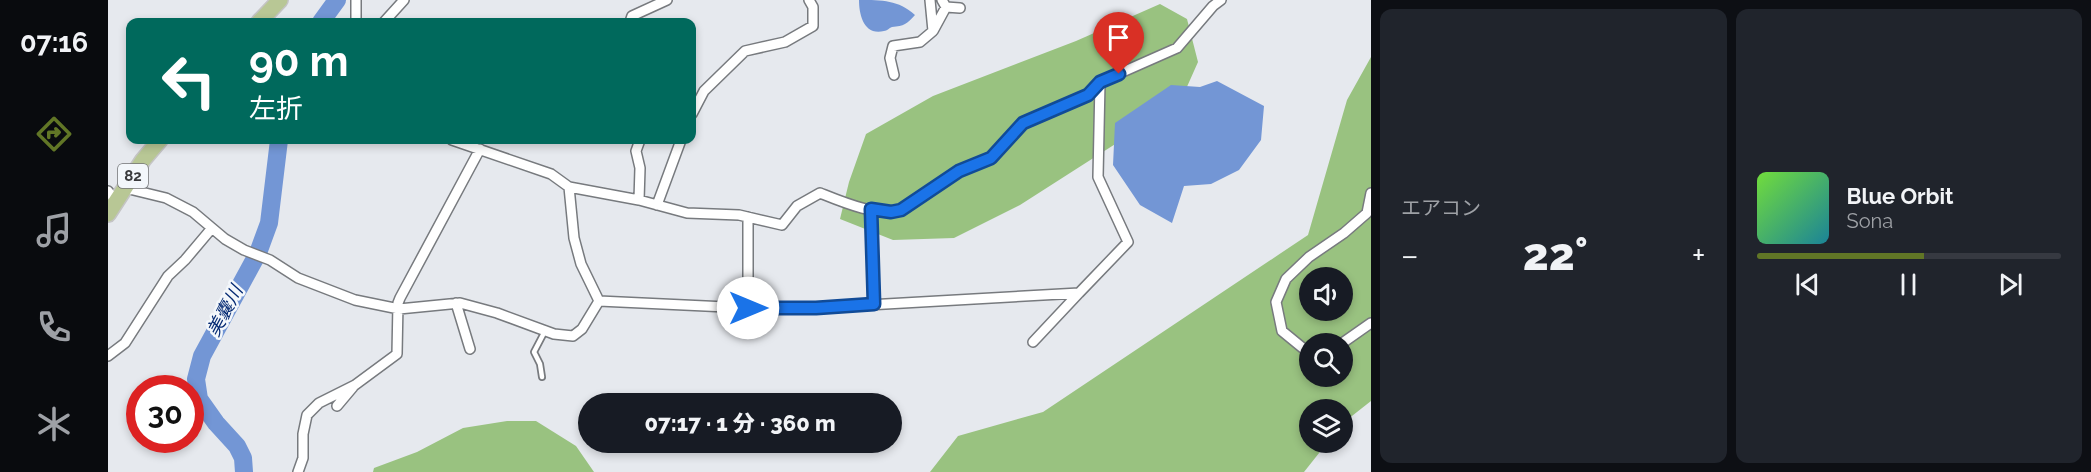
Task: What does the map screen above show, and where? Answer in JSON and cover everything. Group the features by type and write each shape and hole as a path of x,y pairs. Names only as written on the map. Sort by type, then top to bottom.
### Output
{"main road":[{"path":"263,18 280,0"},
{"name":"82","path":"114,199 157,144"}],"street":[{"path":"356,0 357,18"},
{"path":"388,18 404,0"},
{"path":"631,18 667,0"},
{"path":"696,107 704,92 745,51 785,42 813,26 813,7 810,0"},
{"path":"930,0 933,31"},
{"path":"464,144 551,174 568,187 639,200 687,213 739,215 782,225 797,206 820,193 848,205 891,212 901,210 959,171 991,158 1023,123 1088,95 1100,82 1177,48 1221,0"},
{"path":"894,75 890,58 893,46 920,42 933,31 944,4 960,8"},
{"path":"1033,342 1128,242 1098,177 1100,82"},
{"path":"639,144 636,151 640,168 639,200"},
{"path":"657,205 680,144"},
{"path":"337,406 355,385 397,354 400,298 480,149"},
{"path":"568,187 574,238 581,264 599,301"},
{"path":"1299,345 1282,331 1276,302 1286,279 1309,257 1344,233 1366,213 1371,194"},
{"path":"114,199 166,198 193,212 225,239 244,250 270,260 298,278 355,300 399,309 456,303 497,313 545,331 573,336 582,329 599,301"},
{"path":"871,209 874,304"},
{"path":"748,217 748,308"},
{"path":"108,356 125,343 168,276 212,228"},
{"path":"599,301 748,308 816,308 1079,293"},
{"path":"456,303 470,349"},
{"path":"1353,336 1371,323"},
{"path":"298,472 303,458 303,434 307,415 319,403 355,385"}],"lane":[{"path":"542,377 540,364 534,352 545,331"}],"green space":[{"path":"1160,4 1187,19 1198,62 1186,89 1145,125 1020,205 954,238 893,240 840,219 849,182 866,134 933,96 1076,41"},
{"path":"1371,57 1371,401 1353,415 1353,399 1299,399 1299,453 1319,453 1304,472 930,472 958,436 1043,412 1308,235 1347,100"},
{"path":"507,421 536,421 576,446 578,453 581,453 594,472 373,472 374,468 417,452 463,428"}],"water":[{"path":"859,0 890,2 902,6 915,15 902,25 877,32 864,23"},
{"path":"1217,81 1264,106 1261,140 1239,170 1211,184 1184,186 1172,223 1140,205 1113,165 1115,123 1171,85 1200,87"}],"waterway":[{"name":"美嚢川","path":"324,18 337,0"},
{"name":"美嚢川","path":"244,472 243,458 237,446 216,423 199,399 196,379 202,356 258,253 269,223 279,144"}],"route":[{"path":"748,308 816,308 874,304 871,209 891,212 901,210 959,171 991,158 1023,123 1088,95 1100,82 1119,74"}]}
